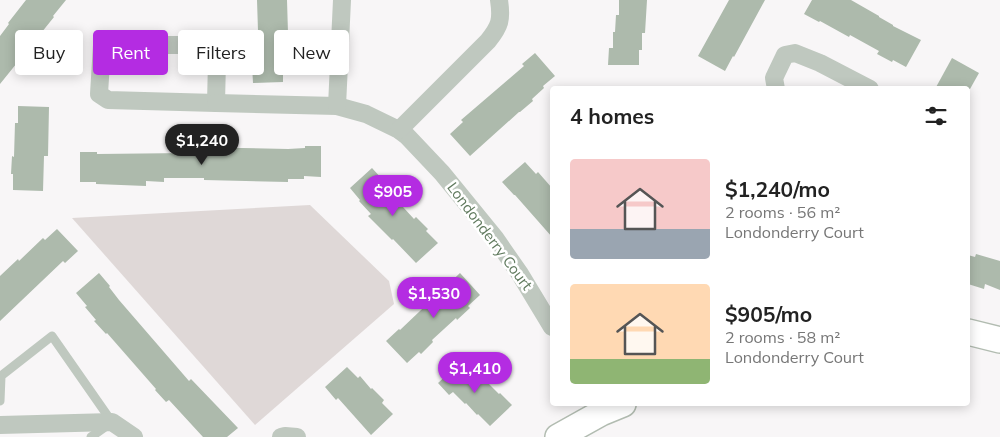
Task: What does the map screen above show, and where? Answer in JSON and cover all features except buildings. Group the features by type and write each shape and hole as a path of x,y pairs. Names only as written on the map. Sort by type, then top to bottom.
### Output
{"street":[{"path":"337,106 342,0"},
{"path":"398,130 495,32 500,22 499,0"},
{"name":"Londonderry Court","path":"216,103 217,61 215,49 207,45 102,45 99,94 108,100 216,103 337,106 366,114 398,130 407,136 442,173 495,238 520,274 550,324"},
{"path":"775,86 774,78 785,55 795,53 820,63 864,86"},
{"path":"970,332 1000,340"},
{"path":"558,437 607,407"},
{"path":"0,425 112,422 134,437"},
{"path":"281,437 297,437"}],"lane":[{"path":"0,401 1,376 52,336 112,422 91,437"}],"shaded area":[{"path":"310,205 389,281 394,304 255,425 72,218"}]}
